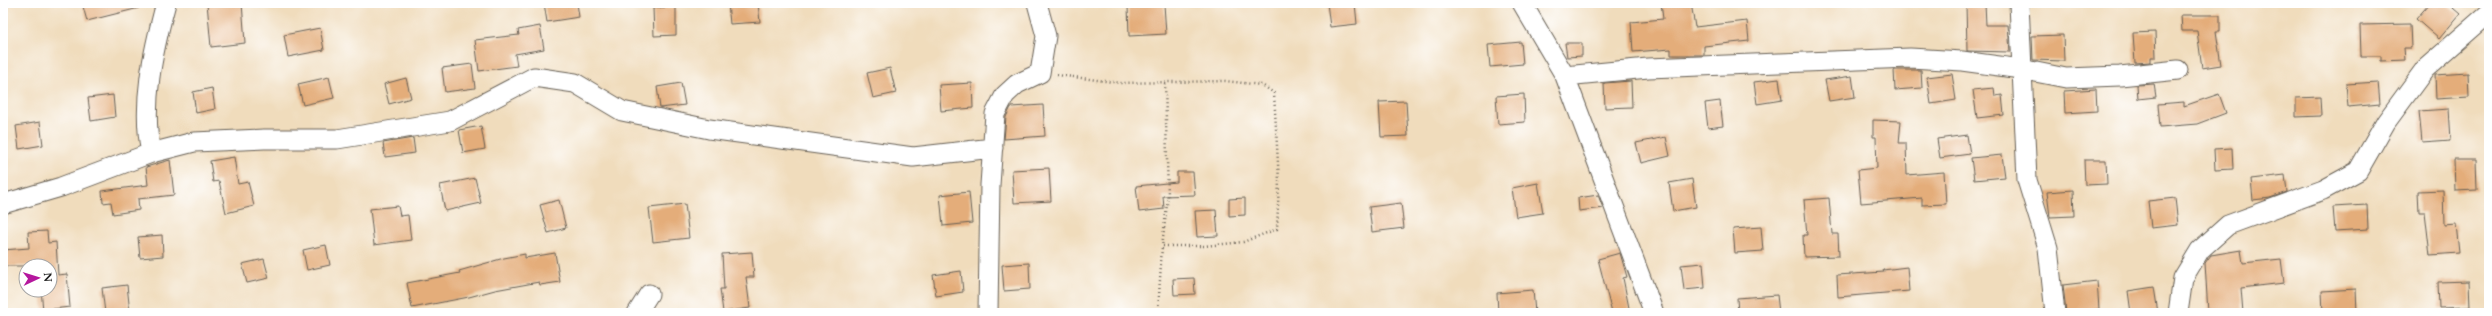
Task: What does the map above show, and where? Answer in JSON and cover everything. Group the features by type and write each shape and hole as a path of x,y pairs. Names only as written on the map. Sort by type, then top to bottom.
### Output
{"street":[{"path":"150,153 147,134 152,54 166,3"},
{"path":"988,313 990,185 995,114 1005,95 1017,84 1040,73 1046,36 1037,3"},
{"path":"1522,3 1565,76 1654,313"},
{"path":"2019,3 2021,69 2028,180 2048,248 2055,313"},
{"path":"2178,313 2183,278 2200,250 2228,225 2323,190 2358,171 2386,122 2425,69 2489,13"},
{"path":"1565,76 1648,68 1910,58 1962,61 2021,69 2066,78 2120,76 2178,70"},
{"path":"3,204 61,187 150,153 194,142 264,139 337,139 450,121 534,77 574,83 622,111 709,129 912,157 993,148"},
{"path":"637,313 649,294"}],"path":[{"path":"1040,73 1121,83 1225,81 1262,85 1274,93 1279,181 1277,229 1243,242 1204,246 1162,246"},
{"path":"1158,313 1162,246 1168,196 1164,82"}],"building":[{"path":"82,3 139,3 139,8 87,21"},
{"path":"207,3 242,3 245,43 211,47"},
{"path":"544,3 577,3 579,17 547,22"},
{"path":"728,3 758,3 760,22 730,24"},
{"path":"1327,3 1355,3 1357,24 1330,27"},
{"path":"1661,3 1691,3 1695,27 1747,21 1749,41 1704,46 1704,55 1671,55 1671,49 1633,52 1631,22 1663,19"},
{"path":"1966,3 1985,3 1986,25 2008,25 2010,52 1967,51"},
{"path":"2430,3 2447,3 2460,14 2439,39 2416,19"},
{"path":"1164,4 1166,34 1129,36 1128,6"},
{"path":"676,7 676,35 654,36 653,8"},
{"path":"2181,15 2220,15 2220,31 2216,31 2221,65 2202,68 2197,31 2182,31"},
{"path":"2410,24 2411,48 2404,48 2405,60 2381,61 2381,56 2361,56 2360,25"},
{"path":"540,26 544,49 515,54 517,66 479,71 475,40 519,35 518,30"},
{"path":"320,28 324,50 288,57 284,35"},
{"path":"2155,32 2156,57 2151,57 2151,62 2135,63 2133,33"},
{"path":"2063,35 2064,61 2033,60 2032,36"},
{"path":"1521,42 1523,64 1490,67 1488,45"},
{"path":"1565,43 1582,43 1582,56 1567,57"},
{"path":"472,64 475,88 445,92 442,68"},
{"path":"890,68 896,93 873,98 867,73"},
{"path":"1894,70 1921,70 1922,88 1895,90"},
{"path":"2468,73 2469,97 2436,99 2435,75"},
{"path":"1952,74 1956,100 1931,104 1927,77"},
{"path":"1852,76 1855,97 1829,101 1825,80"},
{"path":"329,77 334,98 303,105 298,84"},
{"path":"406,78 411,98 389,104 384,84"},
{"path":"1779,79 1782,100 1757,104 1754,82"},
{"path":"1631,81 1632,107 1605,108 1604,83"},
{"path":"2378,82 2380,104 2348,107 2346,84"},
{"path":"681,83 685,105 660,108 657,87"},
{"path":"972,83 973,108 941,111 939,85"},
{"path":"2154,84 2156,97 2138,99 2137,85"},
{"path":"212,88 215,109 196,113 193,92"},
{"path":"1994,88 1995,96 2002,95 2004,115 1977,118 1973,90"},
{"path":"2096,89 2097,111 2065,113 2064,91"},
{"path":"1524,94 1525,122 1498,124 1496,96"},
{"path":"2219,94 2226,113 2197,124 2160,127 2158,104 2184,102 2184,106"},
{"path":"113,95 115,117 91,121 88,98"},
{"path":"2320,97 2321,116 2296,117 2296,98"},
{"path":"1406,101 1408,136 1381,137 1379,102"},
{"path":"1720,101 1723,126 1708,128 1705,103"},
{"path":"1043,105 1045,136 1004,139 1006,117 1011,107"},
{"path":"2449,109 2451,140 2422,142 2419,111"},
{"path":"1873,120 1901,121 1899,143 1906,143 1907,175 1944,172 1946,204 1922,205 1922,198 1861,203 1858,170 1877,168 1876,137 1873,137"},
{"path":"40,122 43,145 19,149 16,126"},
{"path":"481,126 485,149 463,153 459,130"},
{"path":"1967,135 1970,154 1940,158 1937,139"},
{"path":"1666,137 1670,156 1641,163 1636,143"},
{"path":"413,138 415,153 385,157 383,143"},
{"path":"2232,148 2233,169 2215,170 2214,149"},
{"path":"2002,155 2005,177 1974,180 1971,158"},
{"path":"234,157 238,184 248,182 254,206 226,213 219,181 213,182 210,161"},
{"path":"170,160 174,195 138,199 139,210 113,214 111,202 103,203 102,191 148,185 146,167"},
{"path":"2084,160 2106,160 2107,184 2085,185"},
{"path":"2454,160 2476,160 2477,190 2455,191"},
{"path":"1049,168 1051,201 1014,203 1012,170"},
{"path":"1177,172 1193,172 1195,195 1163,196 1164,209 1139,212 1136,186 1177,182"},
{"path":"2285,175 2287,192 2270,198 2253,200 2251,179"},
{"path":"475,178 481,203 445,211 440,185"},
{"path":"1692,179 1696,207 1673,211 1669,183"},
{"path":"1538,183 1543,213 1516,217 1512,188"},
{"path":"2073,190 2074,216 2050,217 2047,192"},
{"path":"2443,190 2444,225 2456,224 2459,253 2430,255 2425,212 2419,212 2418,191"},
{"path":"969,192 972,223 943,226 940,195"},
{"path":"1598,195 1603,208 1579,211 1578,198"},
{"path":"1245,198 1245,215 1229,216 1229,199"},
{"path":"1829,198 1832,234 1838,234 1839,256 1804,257 1803,235 1807,235 1804,200"},
{"path":"2175,198 2178,225 2151,228 2148,201"},
{"path":"559,200 566,228 548,233 540,205"},
{"path":"1401,203 1404,228 1372,232 1369,207"},
{"path":"685,204 689,238 653,242 649,208"},
{"path":"2367,205 2368,229 2335,231 2333,207"},
{"path":"398,206 400,216 408,215 411,240 374,245 370,209"},
{"path":"1216,210 1218,236 1197,237 1195,211"},
{"path":"1761,227 1763,251 1735,253 1733,229"},
{"path":"47,231 48,243 56,242 57,258 18,258 18,266 3,266 3,250 29,248 28,232"},
{"path":"162,235 163,256 140,258 138,237"},
{"path":"326,245 330,265 307,270 303,250"},
{"path":"2241,250 2243,263 2281,259 2284,283 2241,288 2243,313 2208,313 2205,263 2211,255"},
{"path":"752,252 754,277 746,277 750,308 723,312 720,289 724,289 722,254"},
{"path":"555,253 560,282 540,285 539,282 412,308 407,283 460,273 459,271 504,258 525,254 525,258"},
{"path":"1620,253 1627,277 1623,278 1630,313 1612,313 1598,259"},
{"path":"264,259 269,278 247,283 242,264"},
{"path":"1029,263 1030,289 1004,291 1002,265"},
{"path":"1703,263 1705,288 1684,290 1681,265"},
{"path":"1907,267 1909,291 1838,297 1837,275 1884,272 1883,270"},
{"path":"961,271 963,292 936,296 933,275"},
{"path":"67,274 70,307 43,310 42,298 58,298 58,275"},
{"path":"1194,278 1195,294 1174,295 1173,279"},
{"path":"2097,281 2099,309 2066,313 2063,285"},
{"path":"2469,281 2470,307 2439,308 2438,282"},
{"path":"127,285 130,313 105,313 102,288"},
{"path":"2154,287 2158,313 2131,313 2128,291"},
{"path":"2356,289 2357,313 2323,313 2322,291"},
{"path":"1533,290 1535,313 1498,313 1497,293"},
{"path":"1777,295 1779,313 1738,313 1737,298"}]}
